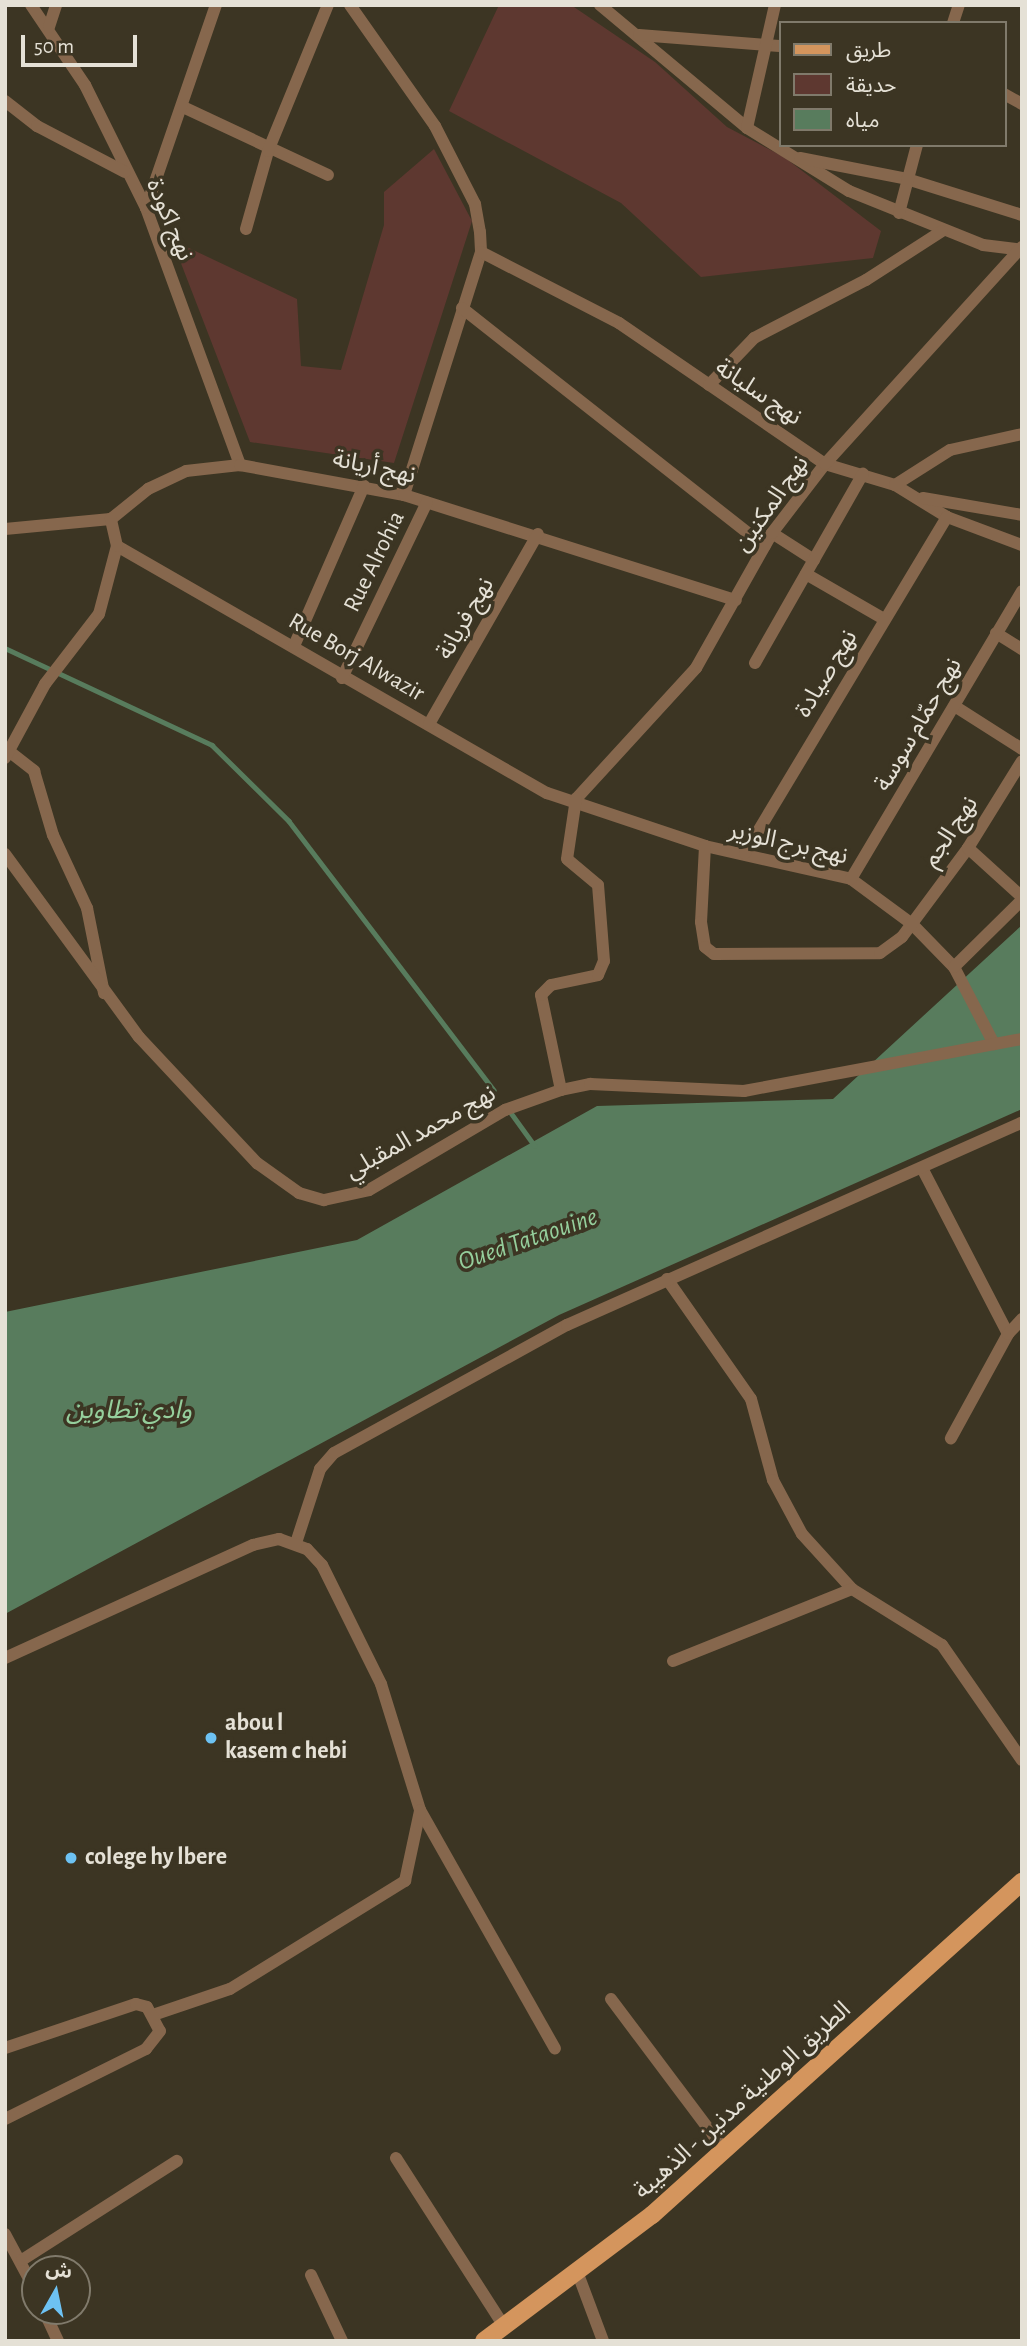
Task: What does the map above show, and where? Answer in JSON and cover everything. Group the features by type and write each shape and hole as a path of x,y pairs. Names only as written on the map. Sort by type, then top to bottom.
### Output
{"main road":[{"name":"الطريق الوطنية مدنين - الذهيبة","path":"484,2341 578,2274 725,2151 1022,1882"}],"street":[{"name":"نهج اكودة","path":"31,5 92,97 125,172 146,208 240,466"},
{"path":"48,27 56,5"},
{"path":"146,208 216,5"},
{"path":"246,229 268,151 328,5"},
{"path":"350,5 454,163 475,204 481,252 404,495"},
{"path":"600,5 747,128 778,146"},
{"path":"747,128 774,45 775,5"},
{"path":"639,35 774,45"},
{"path":"1006,95 1022,104"},
{"path":"5,101 37,126 125,172"},
{"path":"183,107 268,151 328,175"},
{"path":"780,147 849,191 899,213 942,231 1019,248"},
{"path":"899,213 916,147"},
{"path":"799,158 907,179 1022,215"},
{"path":"709,385 754,338 866,280 942,231"},
{"name":"نهج المكنين","path":"576,799 696,668 772,533 825,464 1019,248"},
{"name":"نهج سليانة","path":"481,252 619,323 825,464 895,485 919,497 947,517 1022,545"},
{"path":"462,309 764,546"},
{"path":"895,485 950,450 1022,434"},
{"name":"نهج أريانة","path":"111,519 148,489 186,471 240,466 404,495 538,534 736,600"},
{"path":"755,663 863,474"},
{"path":"294,646 364,486"},
{"path":"919,497 1022,515"},
{"name":"Rue Alrohia","path":"342,678 427,502"},
{"name":"نهج صيادة","path":"745,853 947,517"},
{"path":"5,528 111,519 117,547 93,626 45,684 8,755 34,771 53,835 87,908 104,997"},
{"path":"772,533 814,561"},
{"name":"نهج فريانة","path":"429,724 538,534"},
{"name":"Rue Borj Alwazir","path":"117,547 294,646 342,678 429,724 537,788 576,799"},
{"path":"806,574 884,619"},
{"name":"نهج حمّام سوسة","path":"851,879 957,707 996,633 1022,591"},
{"path":"996,633 1022,649"},
{"path":"957,707 1022,749"},
{"name":"نهج الجم","path":"705,846 701,922 705,947 713,954 869,955 890,947 912,923 968,848 1022,761"},
{"path":"561,1090 541,995 551,985 598,975 604,961 598,885 568,859 576,799"},
{"name":"نهج برج الوزير","path":"576,799 705,846 851,879 912,923 958,972 994,1044"},
{"path":"958,972 1022,899 968,848"},
{"name":"نهج محمد المقبلي","path":"5,854 104,997 257,1163 299,1193 324,1200 369,1190 505,1110 561,1090 590,1084 744,1091 885,1067 1022,1039"},
{"path":"296,1543 320,1469 334,1453 474,1372 667,1279 1022,1122"},
{"path":"922,1168 1008,1334"},
{"path":"667,1279 751,1399 787,1511 852,1589 942,1645 1022,1760"},
{"path":"951,1438 1008,1334 1022,1319"},
{"path":"5,1658 253,1545 296,1543 322,1565 381,1684 420,1810 555,2049"},
{"path":"673,1661 852,1589"},
{"path":"153,2015 230,1989 405,1881 420,1810"},
{"path":"611,1999 725,2151"},
{"path":"5,2048 136,2004 153,2015 160,2031 151,2046 5,2119"},
{"path":"396,2158 505,2328"},
{"path":"30,2255 177,2161"},
{"path":"5,2234 21,2258"},
{"path":"578,2274 603,2341"},
{"path":"311,2275 342,2341"},
{"path":"51,2325 58,2341"}],"green space":[{"path":"499,5 571,5 655,62 727,127 784,157 881,231 873,258 701,277 621,203 449,111"},
{"path":"434,149 472,221 394,463 250,442 172,240 297,299 301,366 341,370 384,225 384,192"}],"water":[{"name":"وادي تطاوين","path":"1022,925 1022,1109 559,1315 5,1614 5,1312 357,1240 597,1106 833,1099"}],"waterway":[{"path":"5,648 212,745 289,821 494,1090"},
{"path":"509,1110 535,1146"}],"place":[{"name":"abou l kasem c hebi","path":"211,1738"},
{"name":"colege hy lbere","path":"71,1858"}],"water label":[{"name":"Oued Tataouine","path":"528,1240"}]}
